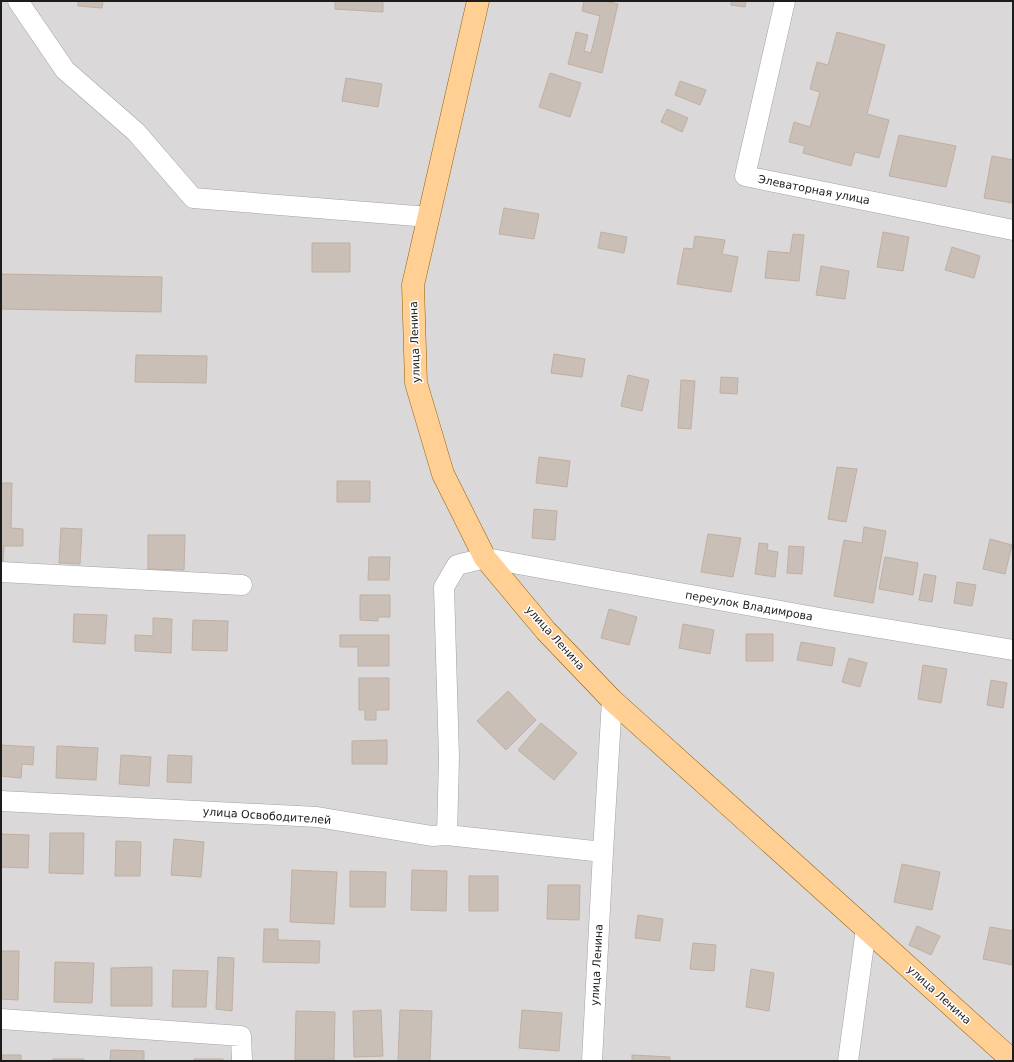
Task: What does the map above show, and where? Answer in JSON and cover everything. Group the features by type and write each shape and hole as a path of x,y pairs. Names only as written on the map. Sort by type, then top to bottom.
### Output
{"main road":[{"name":"улица Ленина","path":"478,1 413,285 416,383 443,474 485,558 546,631 612,700 1013,1061"}],"street":[{"path":"18,1 65,70 136,132 193,198 429,217"},
{"name":"Элеваторная улица","path":"785,1 745,176 1013,230"},
{"path":"447,835 449,758 444,587 457,566 485,558"},
{"name":"переулок Владимрова","path":"485,558 825,619 1013,650"},
{"path":"1,572 242,585"},
{"name":"улица Ленина","path":"592,1061 612,700"},
{"name":"улица Освободителей","path":"1,801 317,817 432,836 447,835 603,852"},
{"path":"848,1061 866,928"},
{"path":"1,1019 241,1036 242,1061"}],"shaded area":[{"path":"1,1 1013,1 1013,1061 1,1061"}],"building":[{"path":"78,1 103,1 102,8 78,6"},
{"path":"335,1 383,1 383,12 335,9"},
{"path":"584,1 605,1 618,4 602,73 568,64 576,32 588,35 584,51 591,53 600,16 582,11"},
{"path":"731,1 746,1 745,7 731,5"},
{"path":"837,32 885,45 867,114 889,120 879,158 855,152 851,166 803,153 805,146 789,142 794,122 810,127 820,92 810,89 817,62 828,65"},
{"path":"550,73 581,83 570,117 539,107"},
{"path":"346,78 382,84 378,107 342,101"},
{"path":"680,81 706,90 700,105 675,95"},
{"path":"667,109 688,118 682,132 661,122"},
{"path":"899,135 956,146 946,187 889,176"},
{"path":"992,156 1013,160 1013,203 984,198"},
{"path":"504,208 539,214 534,239 499,234"},
{"path":"601,232 627,237 624,253 598,248"},
{"path":"883,232 909,237 903,271 877,267"},
{"path":"793,234 804,235 799,281 765,278 768,251 790,253"},
{"path":"695,236 725,240 722,254 738,257 731,292 677,284 684,248 693,249"},
{"path":"312,243 350,243 350,272 312,272"},
{"path":"952,247 980,256 974,278 945,270"},
{"path":"821,266 849,271 845,299 816,295"},
{"path":"1,274 162,277 161,312 1,309"},
{"path":"554,354 585,359 582,377 551,373"},
{"path":"136,355 207,356 206,383 135,382"},
{"path":"628,375 649,380 642,411 621,406"},
{"path":"721,377 738,378 737,394 720,393"},
{"path":"681,380 695,381 691,429 678,428"},
{"path":"539,457 570,461 567,487 536,483"},
{"path":"837,467 857,469 846,522 828,519"},
{"path":"337,481 370,481 370,502 337,502"},
{"path":"1,483 12,483 11,528 23,529 23,546 4,546 3,561 1,561"},
{"path":"534,509 557,511 555,540 532,538"},
{"path":"864,527 886,531 873,603 834,596 844,540 862,543"},
{"path":"61,528 82,529 80,564 59,563"},
{"path":"708,534 741,538 733,577 701,572"},
{"path":"148,535 185,535 184,570 148,569"},
{"path":"990,539 1012,545 1005,574 983,569"},
{"path":"759,543 768,544 767,550 778,552 775,577 755,574"},
{"path":"789,546 804,547 802,574 787,573"},
{"path":"369,557 390,557 389,580 368,580"},
{"path":"885,557 918,563 913,595 879,589"},
{"path":"924,574 936,576 932,602 919,600"},
{"path":"957,582 976,585 972,606 954,603"},
{"path":"360,595 390,595 390,617 378,617 378,621 360,620"},
{"path":"609,609 637,617 629,645 601,638"},
{"path":"74,614 107,615 105,644 73,642"},
{"path":"153,618 172,619 171,653 135,651 135,635 153,636"},
{"path":"193,620 228,621 227,651 192,650"},
{"path":"683,624 714,630 710,654 679,648"},
{"path":"746,634 773,634 773,661 746,661"},
{"path":"340,635 389,635 389,666 358,666 358,647 340,647"},
{"path":"801,642 835,648 832,666 797,660"},
{"path":"849,658 867,663 860,687 842,682"},
{"path":"923,665 947,669 941,703 918,699"},
{"path":"359,678 389,678 389,710 376,710 376,720 365,720 365,710 359,710"},
{"path":"991,680 1007,683 1003,708 987,705"},
{"path":"508,691 536,720 506,750 477,721"},
{"path":"541,723 577,753 554,780 518,750"},
{"path":"387,740 387,764 352,764 352,741"},
{"path":"1,745 34,747 33,765 22,764 21,778 1,776"},
{"path":"57,746 98,748 96,780 56,778"},
{"path":"121,755 151,757 149,786 119,784"},
{"path":"168,755 192,756 191,783 167,782"},
{"path":"50,833 84,833 83,874 49,873"},
{"path":"1,834 29,835 28,868 1,867"},
{"path":"174,839 204,842 201,877 171,875"},
{"path":"116,841 141,842 140,876 115,876"},
{"path":"902,864 940,872 932,910 894,902"},
{"path":"292,870 337,872 334,924 290,922"},
{"path":"412,870 447,871 446,911 411,910"},
{"path":"350,871 386,872 385,907 350,907"},
{"path":"469,876 498,876 498,911 469,911"},
{"path":"548,885 580,885 579,920 547,919"},
{"path":"638,915 663,919 660,941 635,938"},
{"path":"917,926 940,936 931,955 909,945"},
{"path":"990,927 1013,931 1013,965 983,959"},
{"path":"264,929 278,929 278,940 320,941 319,963 263,962"},
{"path":"693,943 716,945 714,971 690,969"},
{"path":"1,951 19,951 18,1000 1,999"},
{"path":"218,957 234,958 232,1011 216,1009"},
{"path":"55,962 94,963 92,1003 54,1002"},
{"path":"152,967 152,1006 111,1006 111,968"},
{"path":"751,969 774,973 769,1011 746,1007"},
{"path":"173,970 208,971 206,1007 172,1007"},
{"path":"381,1010 383,1056 354,1057 353,1011"},
{"path":"400,1010 432,1011 430,1061 398,1061"},
{"path":"522,1010 562,1013 559,1051 519,1048"},
{"path":"296,1011 335,1012 334,1060 295,1060"},
{"path":"111,1050 144,1051 144,1061 110,1061"},
{"path":"1,1055 21,1055 21,1061 1,1061"},
{"path":"632,1055 670,1057 670,1061 632,1061"},
{"path":"53,1059 84,1059 84,1061 53,1061"},
{"path":"194,1059 223,1059 223,1061 194,1061"}]}
